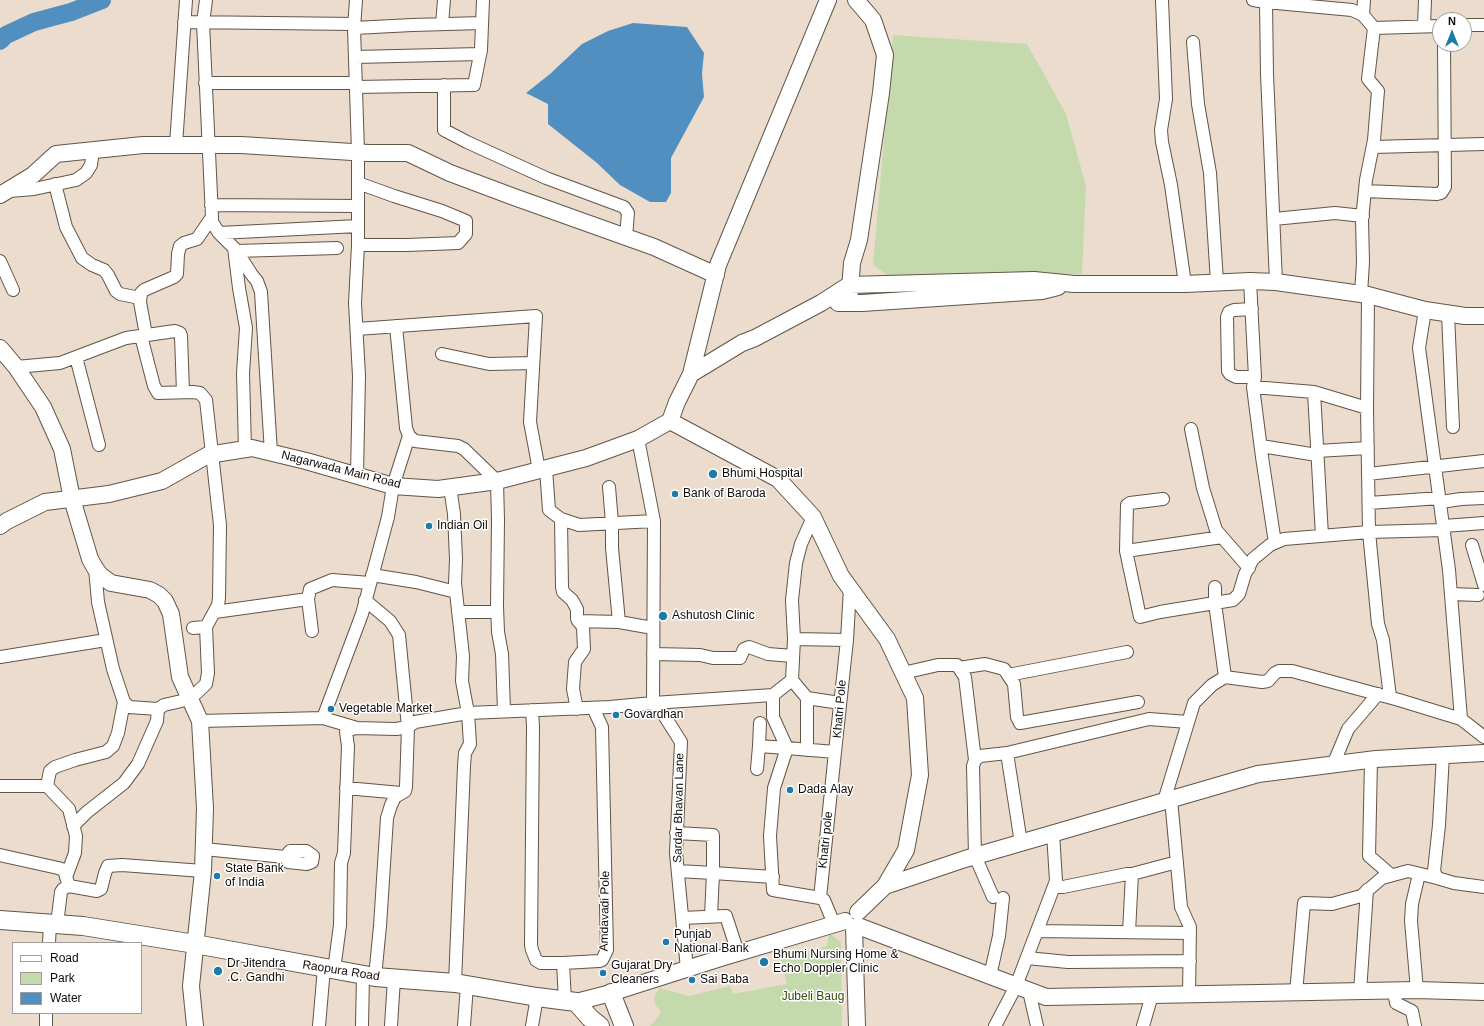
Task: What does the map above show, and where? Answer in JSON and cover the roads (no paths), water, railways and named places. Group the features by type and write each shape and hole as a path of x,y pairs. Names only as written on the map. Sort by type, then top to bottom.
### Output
{"main road":[{"name":"Raopura Road","path":"0,920 83,926 195,944 369,976 461,984 570,1001"},
{"path":"611,993 624,1026"},
{"path":"570,1001 600,1026"}],"street":[{"path":"176,145 186,0"},
{"path":"206,0 203,23 212,222 219,233 235,249 257,281 261,292 271,452"},
{"path":"356,0 354,26 358,152 358,245 355,303 359,376 357,475"},
{"path":"442,24 444,0"},
{"path":"205,83 444,86 474,85 480,54 484,0"},
{"path":"563,962 570,1001 611,993 738,953 850,922 885,886 906,850 920,775 915,698 886,639 841,576 813,517 778,479 670,421 677,402 692,374 721,258 828,0"},
{"path":"855,303 859,240 881,94 885,55 873,20 856,0"},
{"path":"1162,0 1166,99 1161,130 1162,142 1172,185 1186,284"},
{"path":"1253,0 1352,10 1363,15 1374,28 1368,79 1378,91 1373,147 1365,191 1363,216 1363,262 1368,408 1369,532 1378,624 1383,640 1384,696 1348,729 1333,765"},
{"path":"1363,15 1364,0"},
{"path":"1424,26 1425,0"},
{"path":"1266,2 1267,74 1276,282"},
{"path":"184,22 354,26 482,23"},
{"path":"1472,25 1484,24"},
{"path":"1374,28 1432,26"},
{"path":"1193,42 1198,104 1210,173 1217,282"},
{"path":"1365,191 1442,193 1445,187 1444,52"},
{"path":"355,57 480,54"},
{"path":"444,86 444,130 546,178 624,207 628,213 626,237"},
{"path":"1373,147 1484,144"},
{"path":"4,193 33,175 56,154 143,145 241,145 408,154 450,173 514,198 654,247 716,275"},
{"path":"4,193 34,189 76,180 86,173 91,164 93,150"},
{"path":"358,183 442,211 466,221 466,234 458,243 358,245"},
{"path":"55,184 66,227 82,258 92,266 104,270 116,291 120,294 140,298"},
{"path":"211,211 358,206"},
{"path":"124,702 129,707 158,709 190,699 206,684 208,672 206,627 215,612 219,598 220,525 206,400 200,393 158,393 155,390 143,335 140,298 141,293 144,290 174,277 178,270 178,254 180,246 184,243 197,239 211,211"},
{"path":"1274,219 1335,213 1363,216"},
{"path":"219,233 358,226"},
{"path":"235,249 337,248"},
{"path":"235,249 239,288 246,328 243,373 245,449"},
{"path":"0,262 13,290"},
{"path":"692,374 742,343 755,338 856,285 1034,280 1074,284 1186,284 1250,281 1276,282 1364,294 1426,310 1448,314 1484,316"},
{"path":"1250,281 1254,382 1261,446 1275,543"},
{"path":"821,303 855,303 1042,291 1074,284"},
{"path":"1252,310 1234,310 1229,312 1227,317 1228,371 1230,374 1254,382 1314,392 1368,408"},
{"path":"1426,310 1419,348 1444,528 1461,719"},
{"path":"1448,314 1453,427"},
{"path":"357,329 536,316 530,422 542,470 549,510 561,519 579,525 654,521"},
{"path":"396,326 406,428 409,436 415,441 464,448 497,481 497,612 498,632 502,654 504,711"},
{"path":"16,367 50,364 76,357 126,338 170,330 180,332 181,336 183,392"},
{"path":"0,348 16,367 43,407 62,449 72,499 90,559 95,568 100,575 111,583 150,590 159,595 165,601 171,614 180,677 200,721 205,808 203,871 191,986 195,1026"},
{"path":"442,354 489,364 533,363"},
{"path":"76,357 99,445"},
{"path":"1314,392 1322,536"},
{"name":"Nagarwada Main Road","path":"0,526 45,502 109,494 162,481 212,454 252,448 357,475 393,486 438,489 497,481 586,458 638,439 670,421"},
{"path":"1191,429 1203,488 1216,530 1249,568"},
{"path":"323,718 366,600 388,517 393,486 409,436"},
{"path":"638,439 654,521 653,703"},
{"path":"1261,446 1317,453 1368,448"},
{"path":"1368,474 1484,461"},
{"path":"609,487 612,523 612,548 619,622"},
{"path":"450,488 454,521 456,592 463,656 462,681 468,713 470,744 465,753 464,773 461,984 464,1026"},
{"path":"1369,503 1484,498"},
{"path":"1163,499 1130,502 1127,505 1126,551 1140,617 1160,612 1233,600 1239,594 1245,574 1253,559 1270,545 1284,539 1444,528 1484,522"},
{"path":"807,750 807,698 792,680 794,639 792,600 796,563 801,544 813,517"},
{"path":"561,519 563,592 572,600 577,609 577,619 583,627 584,649 575,662 573,689 576,709"},
{"path":"1126,551 1222,537"},
{"path":"1451,594 1481,590 1472,546"},
{"path":"47,786 50,771 55,767 106,752 114,746 118,733 124,702 106,640 98,602 95,568"},
{"path":"312,631 308,599 310,589 332,580 371,579 416,582 456,592"},
{"path":"1215,587 1215,603 1225,677"},
{"name":"Khatri Pole","path":"759,746 835,752 847,640 850,588"},
{"path":"215,612 308,599"},
{"path":"362,1026 369,976 380,926 387,818 395,797 405,790 406,787 408,727 399,635 390,621 366,600"},
{"path":"458,612 497,612"},
{"path":"578,621 619,622 653,628"},
{"path":"193,628 206,627"},
{"path":"794,639 847,640"},
{"path":"0,657 106,640"},
{"path":"653,654 700,655 713,658 740,658 744,650 750,647 768,654 793,656"},
{"path":"1008,675 1127,652"},
{"path":"903,673 938,664 957,664 965,677 975,760 975,856 998,897 998,936 990,976"},
{"path":"959,668 984,664 1004,669 1014,684 1017,717 1020,722 1138,702"},
{"path":"1189,995 1190,927 1181,907 1177,862 1167,800 1194,703 1212,685 1225,677 1262,682 1268,681 1275,673 1279,671 1292,671 1461,719 1484,737"},
{"path":"319,1026 329,969 340,925 341,863 344,853 348,746 346,732 348,730 357,728 396,729 408,727 415,722 468,713 593,708 772,695 792,680"},
{"path":"772,695 773,717 787,748 774,788 770,836 773,890 820,898 850,922 1046,997 1417,990 1484,992"},
{"path":"807,698 840,703"},
{"name":"Sardar Bhavan Lane","path":"653,703 662,712 681,742 676,833 687,969"},
{"name":"Amdavadi Pole","path":"532,710 532,950 536,960 541,963 599,961 602,960 607,950 602,727 593,708"},
{"path":"74,826 87,812 124,783 138,764 157,721 158,709"},
{"path":"200,721 323,718 357,728"},
{"path":"975,760 980,756 1007,753 1149,719 1188,722"},
{"path":"757,770 760,723"},
{"name":"Khatri pole","path":"820,898 835,752"},
{"path":"1007,753 1021,842"},
{"path":"885,886 1021,842 1258,774 1371,760 1484,753"},
{"path":"1436,878 1434,871 1439,825 1443,755"},
{"path":"1371,760 1369,856 1391,876"},
{"path":"0,786 47,786 69,809 76,836 75,853 68,882 61,892 49,942"},
{"path":"346,788 401,793"},
{"path":"676,833 713,835 711,916"},
{"path":"1037,1026 1023,989 1027,958 1056,882 1053,833"},
{"path":"204,849 285,857"},
{"path":"0,855 64,870 68,882"},
{"path":"1054,887 1067,887 1132,874 1177,862"},
{"path":"68,882 97,891 102,889 108,866 122,865 203,871"},
{"path":"678,871 772,877"},
{"path":"1296,993 1304,903 1332,904 1361,896 1382,878 1408,871 1454,883 1484,888"},
{"path":"1128,932 1132,874"},
{"path":"1417,990 1410,921 1419,874"},
{"path":"1360,992 1368,890"},
{"path":"682,918 726,916 738,953"},
{"path":"850,922 857,1026"},
{"path":"1037,931 1190,933"},
{"path":"1027,958 1068,962 1190,961"},
{"path":"391,1026 394,979"},
{"path":"995,1026 1023,989"},
{"path":"1394,991 1396,1002 1412,1011 1415,1026"},
{"path":"1143,1026 1152,995"},
{"path":"532,1026 537,997"},
{"path":"46,1014 46,1026"}],"water":[{"path":"633,23 687,27 704,53 702,74 704,97 671,158 671,193 666,202 650,202 620,185 597,163 548,124 548,104 526,93 550,74 582,44 608,31"}],"waterway":[{"path":"0,41 6,35 34,22 71,12 102,0"}],"place":[{"name":"Bhumi Hospital","path":"713,474"},
{"name":"Bank of Baroda","path":"675,494"},
{"name":"Indian Oil","path":"429,526"},
{"name":"Ashutosh Clinic","path":"663,616"},
{"name":"Vegetable Market","path":"331,709"},
{"name":"Govardhan","path":"616,715"},
{"name":"Dada Alay","path":"790,790"},
{"name":"State Bank of India","path":"217,876"},
{"name":"Punjab National Bank","path":"666,942"},
{"name":"Bhumi Nursing Home & Echo Doppler Clinic","path":"764,962"},
{"name":"Dr Jitendra .C. Gandhi","path":"218,971"},
{"name":"Gujarat Dry Cleaners","path":"603,973"},
{"name":"Sai Baba","path":"692,980"}],"park label":[{"name":"Jubeli Baug","path":"813,997"}]}
